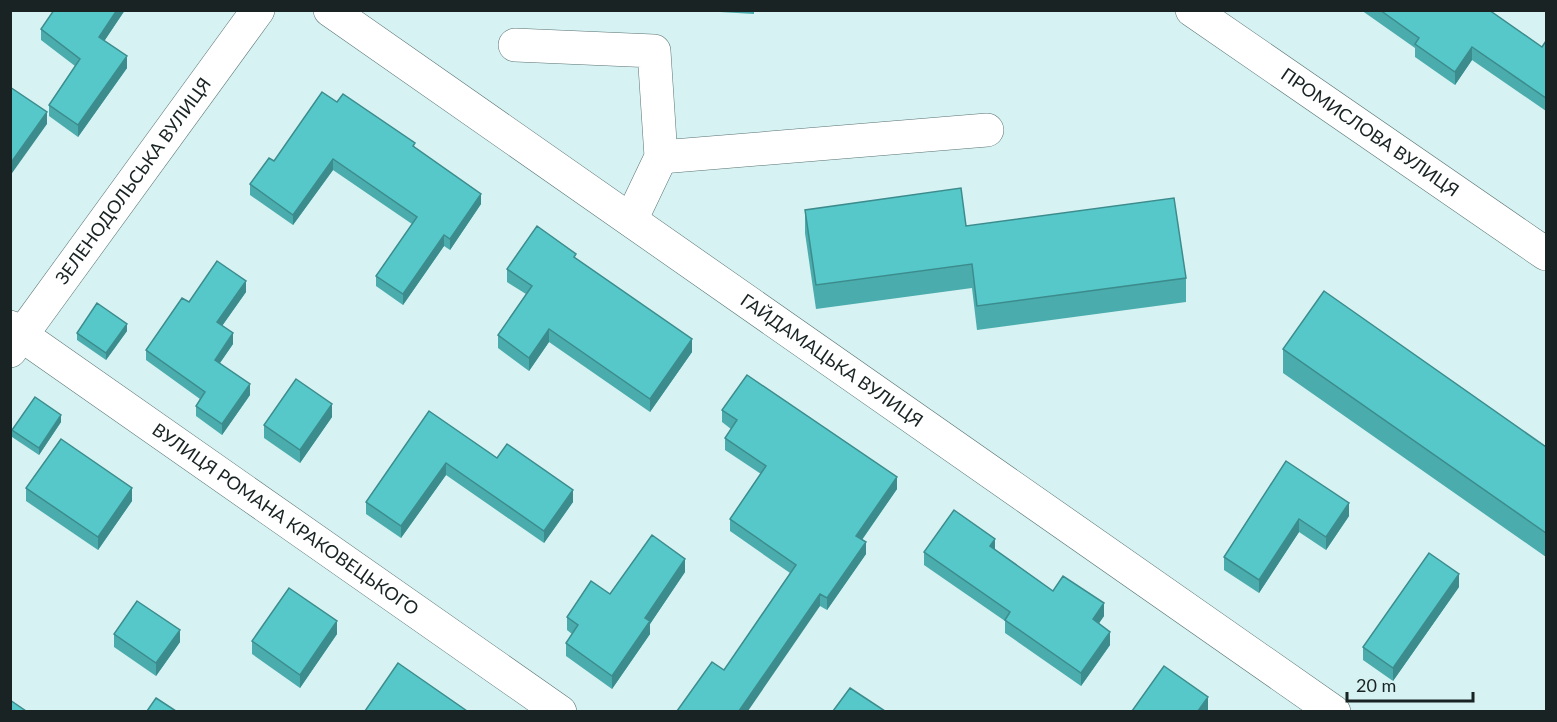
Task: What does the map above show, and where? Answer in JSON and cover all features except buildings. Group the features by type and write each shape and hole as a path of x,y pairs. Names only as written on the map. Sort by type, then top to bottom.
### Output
{"street":[{"name":"ЗЕЛЕНОДОЛЬСЬКА ВУЛИЦЯ","path":"14,338 258,10"},
{"name":"ГАЙДАМАЦЬКА ВУЛИЦЯ","path":"330,10 1334,711"},
{"name":"ПРОМИСЛОВА ВУЛИЦЯ","path":"1192,10 1546,254"},
{"path":"515,45 654,51 661,157 631,220"},
{"path":"661,157 987,130"},
{"name":"ВУЛИЦЯ РОМАНА КРАКОВЕЦЬКОГО","path":"14,338 561,711"}]}
